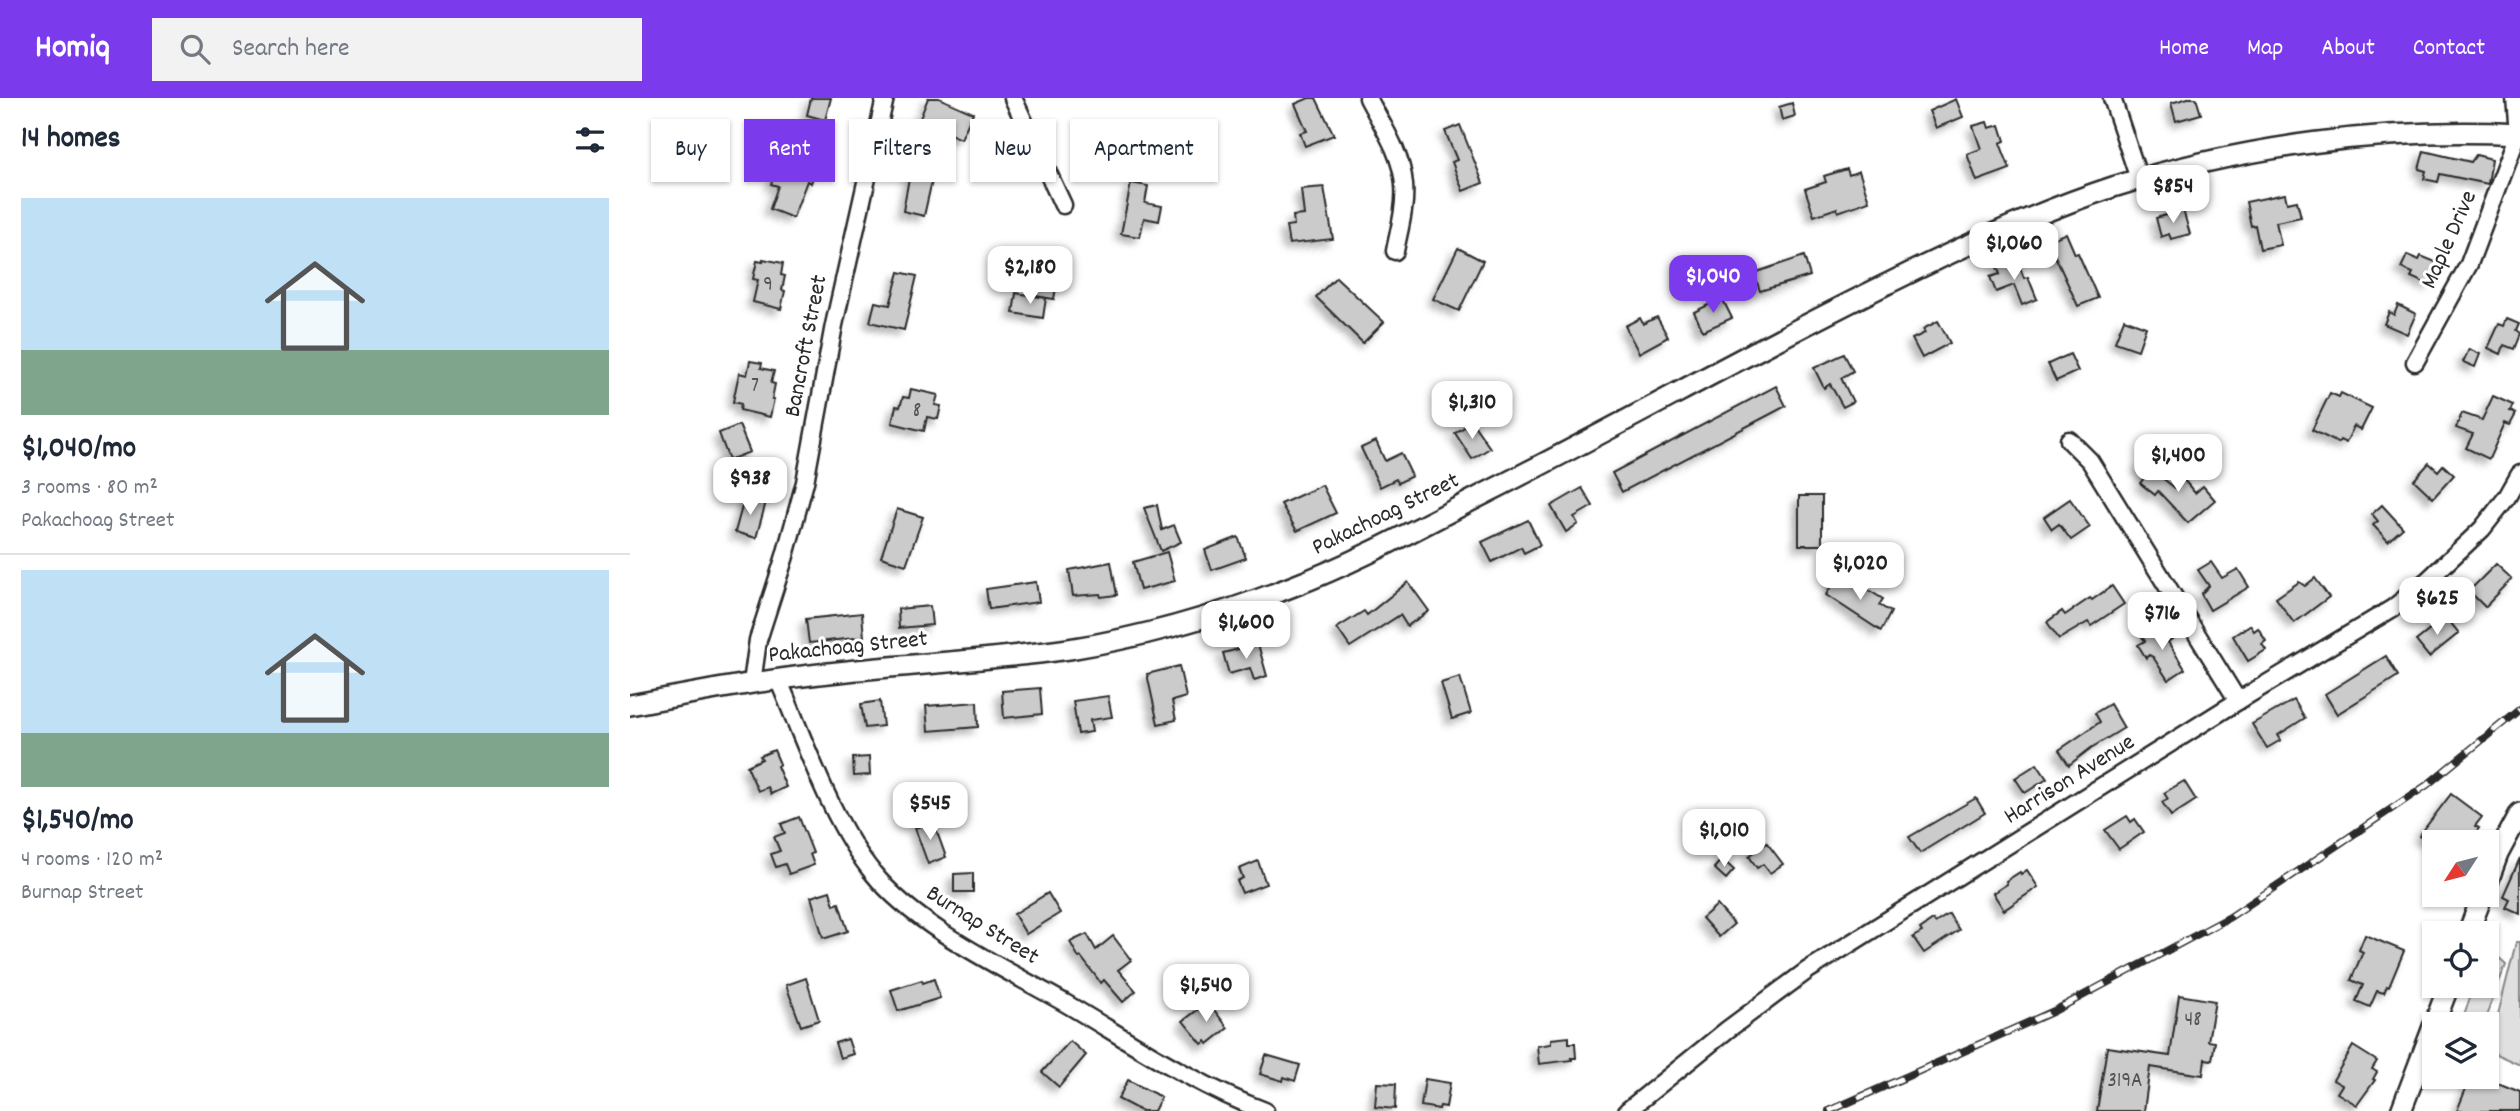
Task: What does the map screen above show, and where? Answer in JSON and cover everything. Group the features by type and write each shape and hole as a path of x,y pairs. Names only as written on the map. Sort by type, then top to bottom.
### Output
{"street":[{"name":"Bancroft Street","path":"752,683 758,640 805,482 834,325 885,98"},
{"path":"1013,98 1063,205"},
{"path":"1368,98 1399,160 1403,176 1404,204 1395,251"},
{"path":"2112,98 2139,179"},
{"path":"2515,98 2519,134"},
{"name":"Pakachoag Street","path":"630,705 778,679 979,660 1085,646 1190,621 1285,590 1371,552 1824,315 1910,272 2060,206 2139,179 2233,157 2325,142 2418,134 2519,134"},
{"name":"Maple Drive","path":"2415,362 2469,264 2519,134"},
{"path":"2069,440 2090,461 2238,701"},
{"name":"Harrison Avenue","path":"1628,1111 1727,1030 1808,970 2238,701 2383,615 2413,593 2488,523 2520,474"},
{"name":"Burnap Street","path":"778,679 852,844 873,874 896,897 952,938 1207,1086 1265,1111"},
{"path":"2499,852 2520,813"},
{"path":"2401,1111 2444,998"}],"shaded area":[{"path":"2516,942 2520,942 2520,1065 2499,1056 2499,1012"},
{"path":"2499,958 2506,964 2499,982"},
{"path":"2470,998 2493,998 2488,1012 2465,1012"}],"building":[{"path":"811,98 831,98 825,119 807,115"},
{"path":"928,98 939,98 973,113 961,139 956,137 956,119 920,119"},
{"path":"1316,98 1334,135 1305,146 1300,133 1307,131 1295,104"},
{"path":"2196,98 2201,114 2176,121 2171,103"},
{"path":"1956,99 1963,117 1936,128 1929,111"},
{"path":"1792,103 1795,116 1782,120 1779,107"},
{"path":"1987,122 1989,128 2000,125 2005,141 2000,143 2010,169 1977,181 1967,154 1981,149 1973,126"},
{"path":"1460,125 1483,183 1463,191 1452,162 1457,160 1445,131"},
{"path":"2424,151 2471,162 2476,155 2492,159 2488,184 2440,174 2438,182 2424,179 2426,171 2419,169"},
{"path":"1847,169 1849,175 1859,171 1869,201 1838,212 1837,208 1814,216 1805,189 1826,182 1824,176"},
{"path":"807,182 793,218 770,209 778,186 771,184"},
{"path":"908,182 932,182 924,216 903,211"},
{"path":"1131,183 1148,186 1145,203 1162,206 1159,221 1144,218 1140,237 1121,234"},
{"path":"1324,187 1333,239 1289,244 1286,226 1294,225 1293,216 1304,215 1301,189"},
{"path":"2285,194 2287,203 2297,201 2301,217 2276,222 2281,245 2260,249 2246,202"},
{"path":"2183,210 2190,234 2171,239 2169,234 2161,237 2156,218"},
{"path":"2066,233 2098,298 2078,306 2048,241"},
{"path":"1458,248 1483,261 1459,311 1433,299"},
{"path":"2407,255 2419,260 2421,256 2438,263 2429,285 2411,277 2413,273 2401,268"},
{"path":"1804,256 1810,276 1760,291 1754,273"},
{"path":"763,259 783,263 781,275 785,276 782,290 785,291 781,309 753,302 758,280 753,279 757,261 763,262"},
{"path":"2017,259 2024,278 2028,277 2037,299 2022,305 2014,285 1996,292 1990,277 2000,274 1997,267"},
{"path":"899,272 917,276 904,330 870,322 875,302 890,305"},
{"path":"1336,277 1384,322 1363,343 1316,297"},
{"path":"1038,279 1057,282 1054,299 1035,296"},
{"path":"1016,293 1046,298 1043,318 1013,313"},
{"path":"1722,298 1732,318 1703,331 1694,312"},
{"path":"2398,305 2416,314 2407,334 2384,324 2389,312 2394,315"},
{"path":"1657,317 1668,337 1639,353 1625,326 1640,318 1643,324"},
{"path":"2124,319 2146,327 2138,350 2115,342"},
{"path":"2507,319 2519,324 2516,331 2520,334 2514,349 2504,345 2501,354 2488,348 2499,324 2504,326"},
{"path":"1938,321 1950,343 1922,358 1912,339 1925,333 1923,329"},
{"path":"2469,349 2480,354 2475,367 2463,362"},
{"path":"1844,354 1853,371 1841,378 1853,402 1843,407 1830,384 1824,388 1814,368"},
{"path":"2070,354 2078,371 2056,381 2048,364"},
{"path":"750,361 762,363 761,368 774,371 771,383 775,384 774,399 770,417 740,410 741,404 733,402 739,373 747,375"},
{"path":"1776,386 1786,406 1622,492 1612,473"},
{"path":"911,389 938,395 935,405 941,406 938,419 927,417 924,431 892,423 896,406 900,407 903,397 909,398"},
{"path":"2330,393 2339,397 2341,393 2372,408 2361,430 2354,426 2346,443 2340,440 2338,443 2312,430"},
{"path":"2493,396 2513,405 2510,411 2516,414 2510,425 2505,423 2489,459 2466,448 2473,434 2456,428 2462,413 2482,420"},
{"path":"1472,422 1490,448 1472,459 1455,433"},
{"path":"739,425 750,452 729,460 719,433"},
{"path":"1376,441 1385,461 1401,453 1412,476 1398,483 1396,479 1380,487 1361,448"},
{"path":"2142,462 2175,488 2184,480 2195,493 2203,486 2215,500 2188,523 2158,491 2155,495 2140,483 2146,476 2138,466"},
{"path":"2429,463 2438,471 2443,465 2454,475 2433,498 2414,480"},
{"path":"1322,485 1336,513 1297,531 1281,504"},
{"path":"1582,488 1593,506 1574,517 1578,524 1566,532 1551,506"},
{"path":"745,496 766,502 756,538 735,532"},
{"path":"1799,496 1822,496 1822,545 1799,545"},
{"path":"2070,499 2090,527 2071,540 2059,524 2052,529 2044,517"},
{"path":"1157,505 1162,530 1174,525 1181,542 1161,551 1144,508"},
{"path":"2382,505 2403,528 2388,541 2373,525 2378,521 2372,514"},
{"path":"897,509 923,517 906,565 881,557"},
{"path":"1528,520 1540,545 1524,553 1521,547 1492,562 1482,542"},
{"path":"1238,537 1246,558 1212,570 1205,550"},
{"path":"1167,552 1175,581 1140,590 1133,562"},
{"path":"1111,562 1117,595 1073,596 1069,570"},
{"path":"2211,562 2222,578 2238,569 2249,587 2210,610 2201,594 2209,586 2198,570"},
{"path":"2496,564 2512,579 2485,607 2469,591"},
{"path":"1837,576 1855,586 1857,583 1883,599 1879,605 1891,612 1881,631 1826,595"},
{"path":"2315,578 2329,597 2294,623 2276,598 2299,582 2305,586"},
{"path":"1036,582 1039,602 989,609 986,589"},
{"path":"1408,582 1429,611 1407,626 1400,615 1350,647 1337,628 1364,611 1367,615"},
{"path":"2112,586 2124,604 2091,626 2088,622 2059,639 2047,622 2062,611 2065,615"},
{"path":"930,606 932,625 899,628 898,609"},
{"path":"862,613 864,637 809,643 806,619"},
{"path":"2446,617 2459,633 2429,657 2416,641"},
{"path":"2162,624 2172,639 2168,642 2185,669 2168,680 2153,657 2149,655 2146,658 2138,645 2145,641 2142,637"},
{"path":"2250,625 2254,631 2258,628 2266,641 2262,644 2266,650 2248,661 2233,636"},
{"path":"1258,644 1267,676 1254,680 1250,668 1229,674 1223,653"},
{"path":"2386,656 2398,676 2337,714 2325,694"},
{"path":"1179,666 1186,697 1172,701 1176,720 1158,724 1147,674"},
{"path":"1460,677 1471,713 1452,719 1441,683"},
{"path":"1040,688 1042,714 1004,718 1002,691"},
{"path":"1108,696 1112,717 1090,720 1092,732 1078,734 1073,701"},
{"path":"2294,700 2305,718 2278,735 2281,740 2267,748 2252,724"},
{"path":"880,701 883,726 865,728 861,704"},
{"path":"977,702 978,727 928,731 926,706"},
{"path":"2110,704 2124,728 2069,765 2059,750 2100,722 2095,713"},
{"path":"774,750 786,787 771,794 768,787 758,791 747,766"},
{"path":"869,757 870,775 854,776 853,758"},
{"path":"2037,764 2047,779 2025,793 2015,778"},
{"path":"2184,781 2196,800 2171,816 2162,802 2168,799 2164,793"},
{"path":"2451,794 2482,817 2475,826 2479,828 2478,830 2424,830"},
{"path":"1976,798 1985,813 1920,853 1909,837"},
{"path":"2127,816 2131,822 2135,819 2144,832 2119,849 2105,830"},
{"path":"799,817 813,853 810,854 814,865 789,874 785,864 776,867 771,854 780,851 774,837 785,833 781,824"},
{"path":"933,821 946,857 928,864 915,828"},
{"path":"1767,843 1783,864 1770,873 1763,864 1757,868 1749,856"},
{"path":"2520,858 2520,914 2505,907 2509,899 2503,896"},
{"path":"1722,859 1734,870 1726,879 1714,868"},
{"path":"1258,861 1266,884 1242,893 1237,881 1243,878 1239,869"},
{"path":"2027,870 2038,887 2004,910 1993,893 2007,884 2006,881"},
{"path":"973,873 973,892 954,892 954,874"},
{"path":"830,891 834,905 839,903 848,931 826,938 823,937 811,897"},
{"path":"1048,893 1060,913 1026,934 1014,914"},
{"path":"1717,905 1734,924 1719,937 1702,918"},
{"path":"1949,914 1959,930 1924,953 1913,937 1933,920 1935,923"},
{"path":"1087,934 1096,950 1113,936 1131,960 1118,970 1136,991 1123,1002 1104,980 1101,983 1081,957 1079,958 1070,942"},
{"path":"2365,935 2404,951 2389,987 2387,986 2384,993 2377,991 2370,1007 2356,1001 2363,985 2351,980 2363,952 2359,950"},
{"path":"806,978 819,1020 801,1026 786,985"},
{"path":"934,979 940,998 898,1011 891,990"},
{"path":"2179,995 2215,1001 2208,1041 2215,1042 2212,1060 2205,1059 2203,1075 2150,1067 2144,1111 2097,1111 2107,1047 2170,1056"},
{"path":"1208,1002 1228,1028 1208,1044 1206,1041 1202,1044 1183,1021"},
{"path":"1569,1037 1569,1043 1575,1043 1576,1058 1539,1064 1537,1046 1551,1044 1551,1039"},
{"path":"848,1039 853,1054 840,1058 835,1043"},
{"path":"1070,1041 1086,1055 1059,1087 1042,1072"},
{"path":"2353,1046 2377,1061 2372,1069 2377,1072 2373,1079 2375,1080 2357,1105 2337,1093 2342,1085 2333,1080"},
{"path":"1266,1055 1300,1065 1295,1081 1284,1077 1283,1081 1260,1074"},
{"path":"1425,1079 1450,1083 1446,1107 1440,1106 1439,1109 1421,1106"},
{"path":"1128,1080 1161,1097 1154,1111 1141,1111 1118,1099"},
{"path":"1377,1083 1396,1084 1395,1109 1375,1107"},
{"path":"2499,1083 2520,1092 2520,1111 2457,1111 2466,1089 2499,1089"}],"railway":[{"path":"1829,1111 2054,1011 2230,917 2427,785 2520,709"}]}
